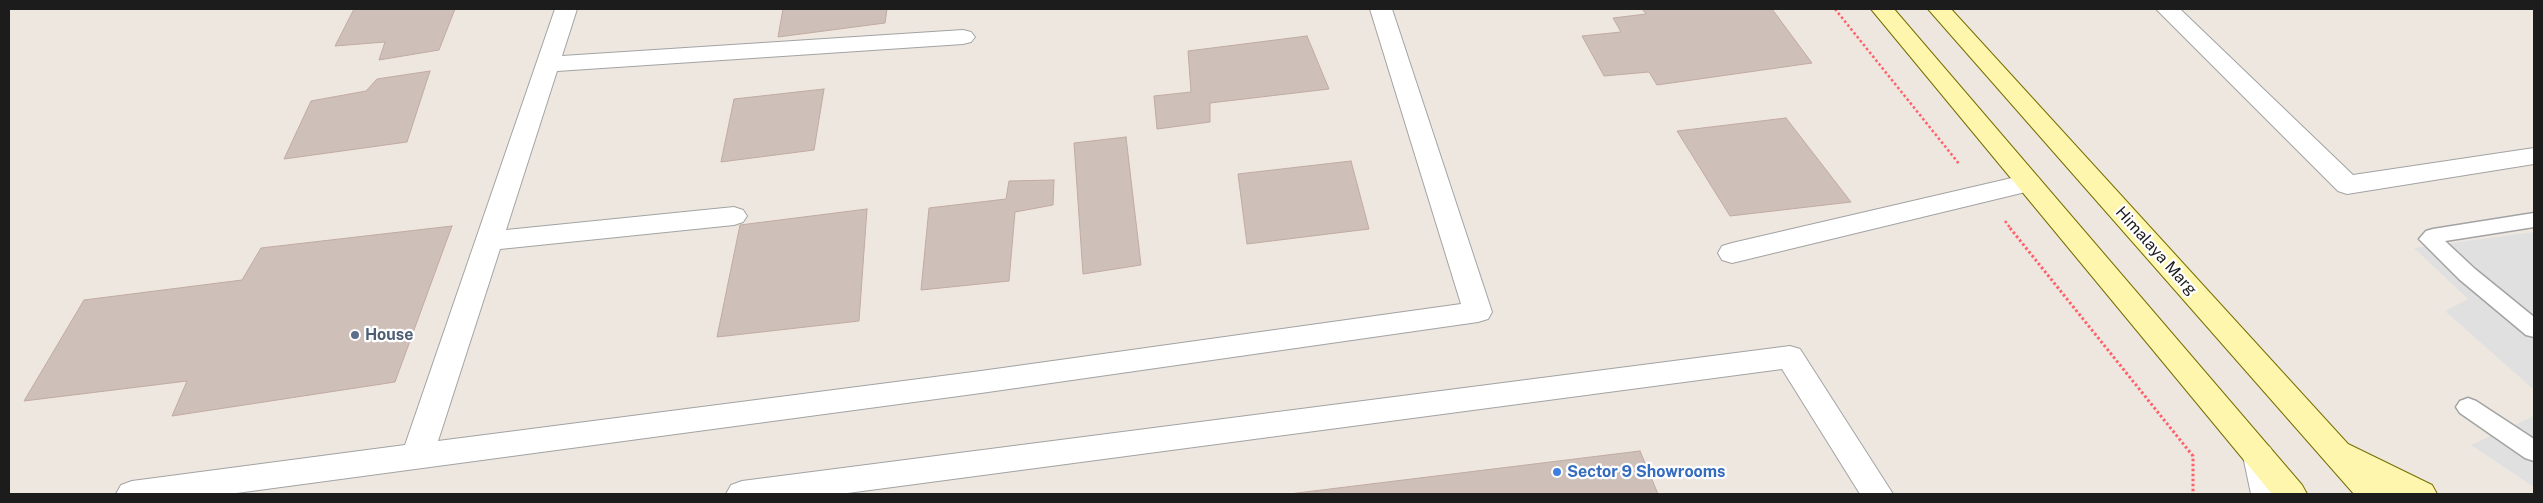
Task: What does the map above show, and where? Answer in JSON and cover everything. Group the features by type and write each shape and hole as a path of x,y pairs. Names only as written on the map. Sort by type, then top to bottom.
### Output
{"main road":[{"path":"1882,9 2291,494"},
{"name":"Himalaya Marg","path":"1939,9 2373,494"},
{"path":"2333,449 2421,494"}],"street":[{"path":"417,456 566,9"},
{"path":"132,494 981,382 1478,312 1381,9"},
{"path":"2167,9 2347,186 2534,156"},
{"path":"548,64 963,37"},
{"path":"1732,253 2029,183"},
{"path":"489,241 734,216"},
{"path":"742,494 1790,357 1877,494"},
{"path":"2259,456 2267,494"}],"lane":[{"path":"2534,220 2432,236 2430,239 2467,274 2534,329"},
{"path":"2468,407 2530,445"}],"path":[{"path":"1835,9 2193,456 2194,494"}],"shaded area":[{"path":"2534,232 2534,390 2445,311 2468,299 2414,248"},
{"path":"2534,416 2534,487 2471,445"}],"building":[{"path":"354,9 455,9 439,50 379,60 385,42 335,46"},
{"path":"783,9 887,9 885,23 778,37"},
{"path":"1642,9 1772,9 1812,63 1657,85 1649,72 1604,76 1582,36 1621,32 1613,18 1646,14"},
{"path":"1307,36 1329,89 1210,103 1210,122 1157,129 1154,96 1191,92 1188,51"},
{"path":"430,71 407,142 284,159 311,101 366,91 377,79"},
{"path":"824,89 814,150 721,162 734,99"},
{"path":"1786,118 1851,202 1730,216 1677,131"},
{"path":"1126,137 1141,265 1083,274 1074,143"},
{"path":"1351,161 1369,229 1247,244 1238,174"},
{"path":"1054,180 1053,205 1015,212 1009,281 921,290 929,208 1006,199 1009,181"},
{"path":"867,209 859,321 717,337 740,225"},
{"path":"452,226 395,382 172,416 187,381 24,401 84,300 242,280 261,248"},
{"name":"Sector 9 Showrooms","path":"1640,451 1658,494 1289,494"}],"place":[{"name":"House","path":"355,335"},
{"name":"Sector 9 Showrooms","path":"1557,472"}]}
